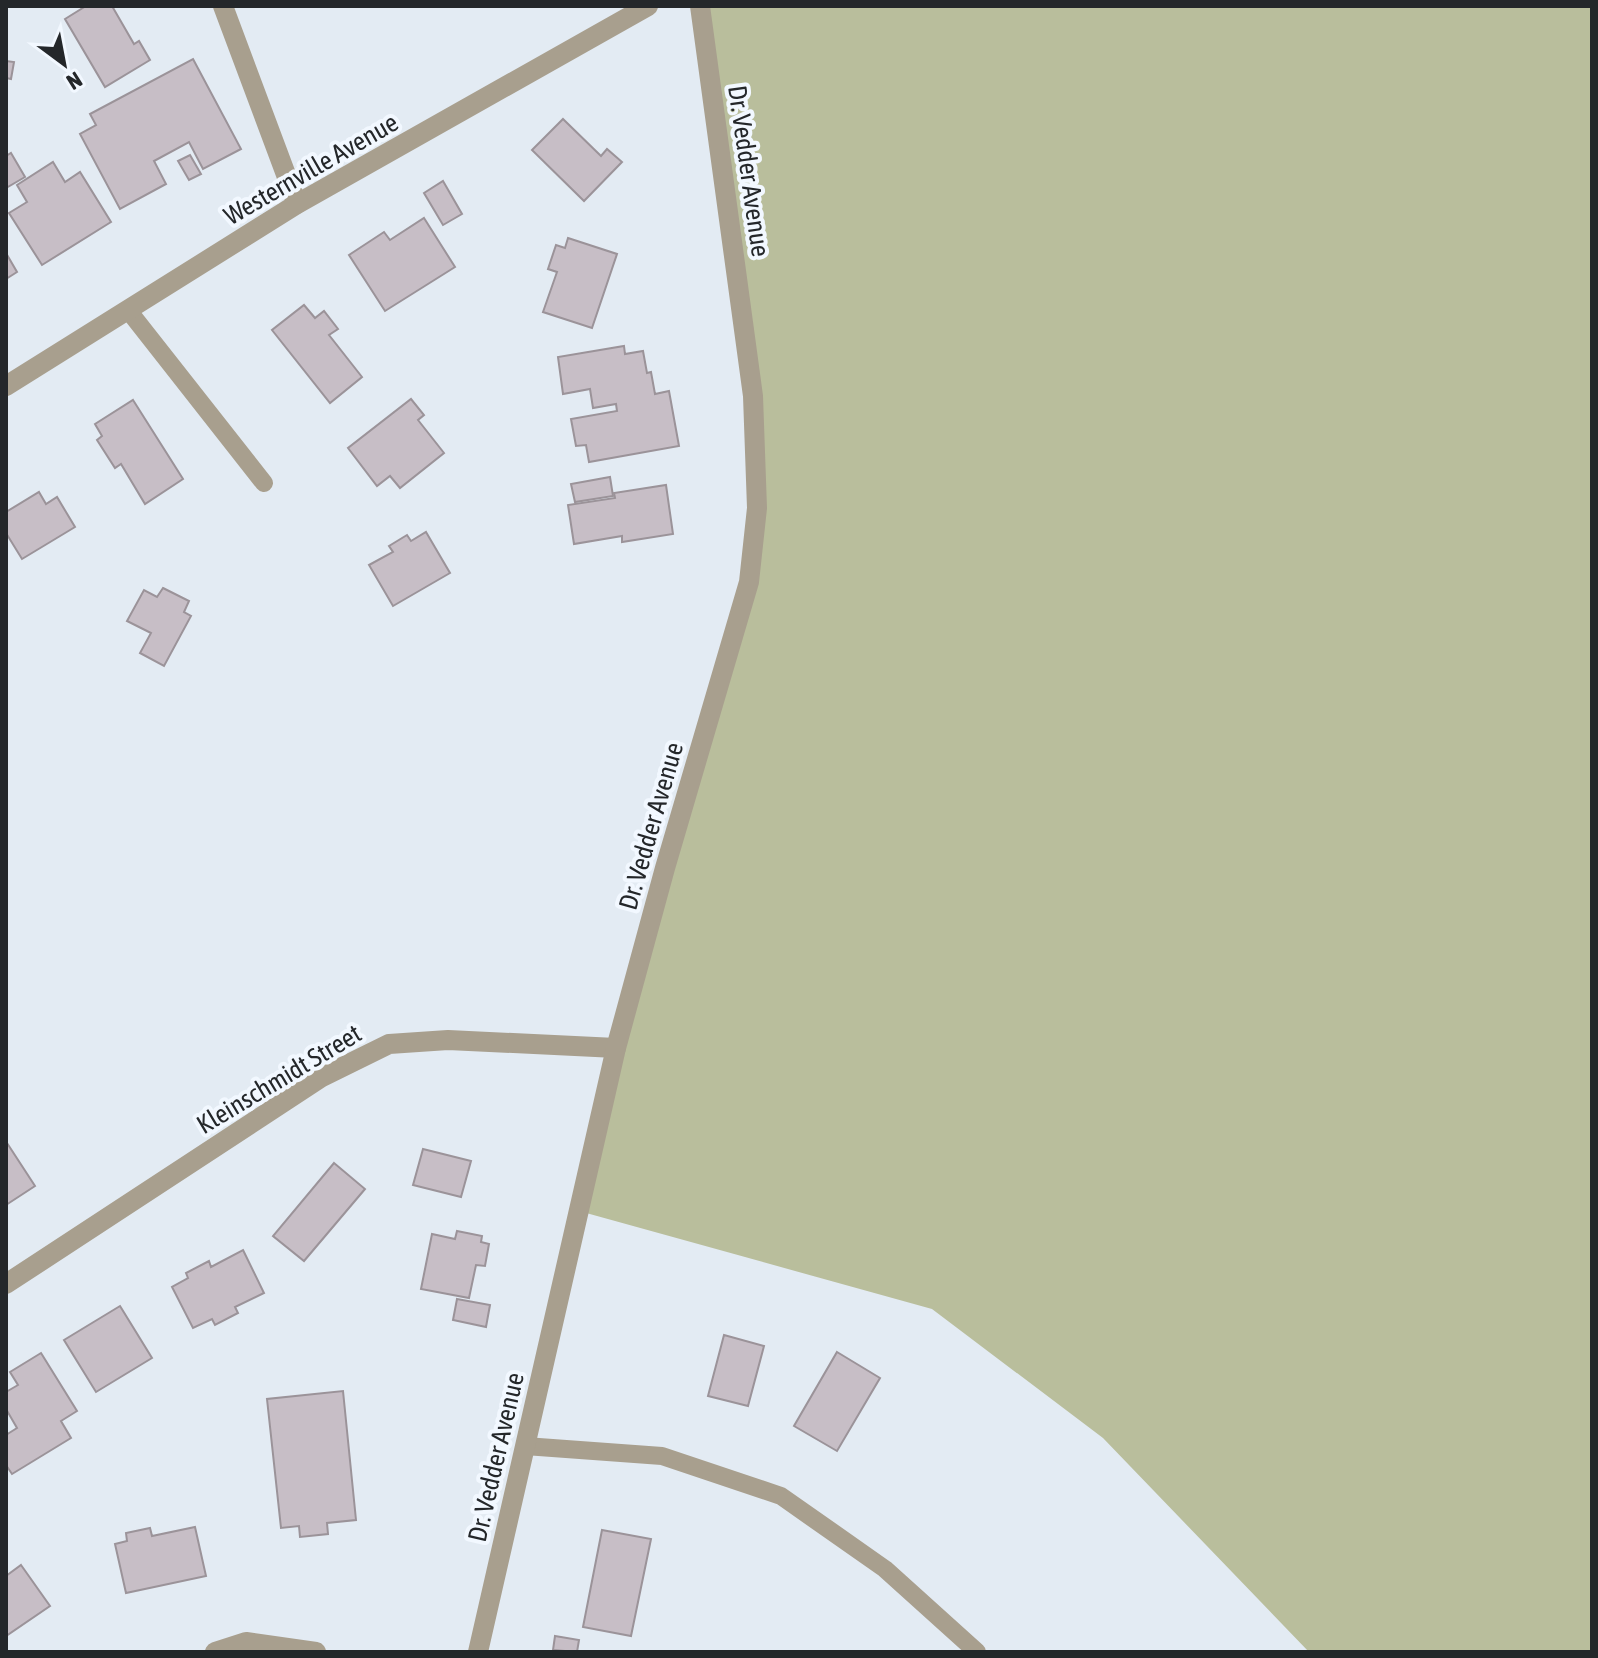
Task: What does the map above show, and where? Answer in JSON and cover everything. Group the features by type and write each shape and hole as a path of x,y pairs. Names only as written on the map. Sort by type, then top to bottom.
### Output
{"street":[{"path":"223,6 297,204"},
{"name":"Westernville Avenue","path":"6,386 297,204 648,6"},
{"name":"Dr. Vedder Avenue","path":"478,1652 616,1048 749,582 757,508 753,396 700,6"},
{"name":"Kleinschmidt Street","path":"6,1284 322,1077 389,1044 448,1040 616,1048"},
{"path":"215,1652 246,1642 316,1652"}],"lane":[{"path":"128,310 264,483"},
{"path":"525,1446 662,1456 781,1496 885,1569 977,1652"}],"green space":[{"path":"700,6 1592,6 1592,1652 1309,1652 1103,1438 932,1309 579,1211 726,665 757,509"}],"building":[{"path":"86,6 112,6 134,44 139,41 150,60 105,87 65,19"},
{"path":"193,59 241,149 203,169 189,142 154,161 166,184 120,209 80,134 96,125 90,114"},
{"path":"6,61 14,62 11,79 6,78"},
{"path":"563,119 601,156 607,149 622,162 584,201 532,150"},
{"path":"11,153 25,177 6,188 6,156"},
{"path":"190,155 201,174 189,180 178,161"},
{"path":"53,162 65,182 80,172 111,222 42,265 9,213 27,202 17,185"},
{"path":"443,181 462,214 443,225 424,193"},
{"path":"424,218 455,267 385,311 349,255 384,232 390,240"},
{"path":"568,238 617,254 592,328 543,312 557,272 548,269 556,245 565,248"},
{"path":"6,253 17,272 6,279"},
{"path":"304,305 315,318 324,311 338,329 329,335 362,377 330,403 272,330"},
{"path":"624,346 625,354 643,351 655,394 669,391 679,446 589,462 586,445 576,446 571,419 617,411 616,404 593,408 590,389 563,394 558,357"},
{"path":"411,399 424,415 418,420 444,453 400,488 390,476 377,486 348,448"},
{"path":"133,400 183,479 145,504 121,464 115,468 97,440 102,436 95,424"},
{"path":"610,477 613,496 575,502 571,484"},
{"path":"666,485 673,534 622,542 622,536 574,544 568,505 615,498 614,493"},
{"path":"39,492 46,504 57,497 75,527 22,559 6,533 6,512"},
{"path":"426,532 450,573 393,606 369,565 393,552 389,546 407,535 411,541"},
{"path":"163,588 189,601 184,612 191,616 164,666 140,653 151,633 127,621 144,590 157,597"},
{"path":"6,1144 35,1186 6,1205"},
{"path":"423,1149 471,1161 461,1197 413,1185"},
{"path":"334,1163 365,1189 304,1261 273,1236"},
{"path":"457,1231 482,1236 481,1242 489,1244 485,1266 476,1265 469,1298 421,1289 432,1234 455,1239"},
{"path":"243,1250 264,1293 235,1307 238,1313 215,1325 212,1319 193,1328 172,1287 188,1278 186,1273 209,1261 211,1267"},
{"path":"457,1299 490,1305 486,1327 453,1320"},
{"path":"120,1306 152,1358 96,1392 64,1340"},
{"path":"724,1335 764,1346 748,1406 708,1396"},
{"path":"837,1352 880,1378 837,1451 794,1426"},
{"path":"41,1353 77,1411 61,1421 71,1438 12,1474 6,1465 6,1435 17,1428 6,1409 6,1392 18,1385 10,1372"},
{"path":"343,1391 356,1520 327,1523 328,1534 300,1537 299,1526 281,1528 267,1399"},
{"path":"195,1527 206,1576 126,1593 115,1544 127,1541 126,1533 150,1528 152,1536"},
{"path":"602,1530 651,1539 631,1636 583,1627"},
{"path":"21,1565 50,1606 6,1636 6,1576"},
{"path":"555,1636 579,1640 577,1652 553,1650"}]}
